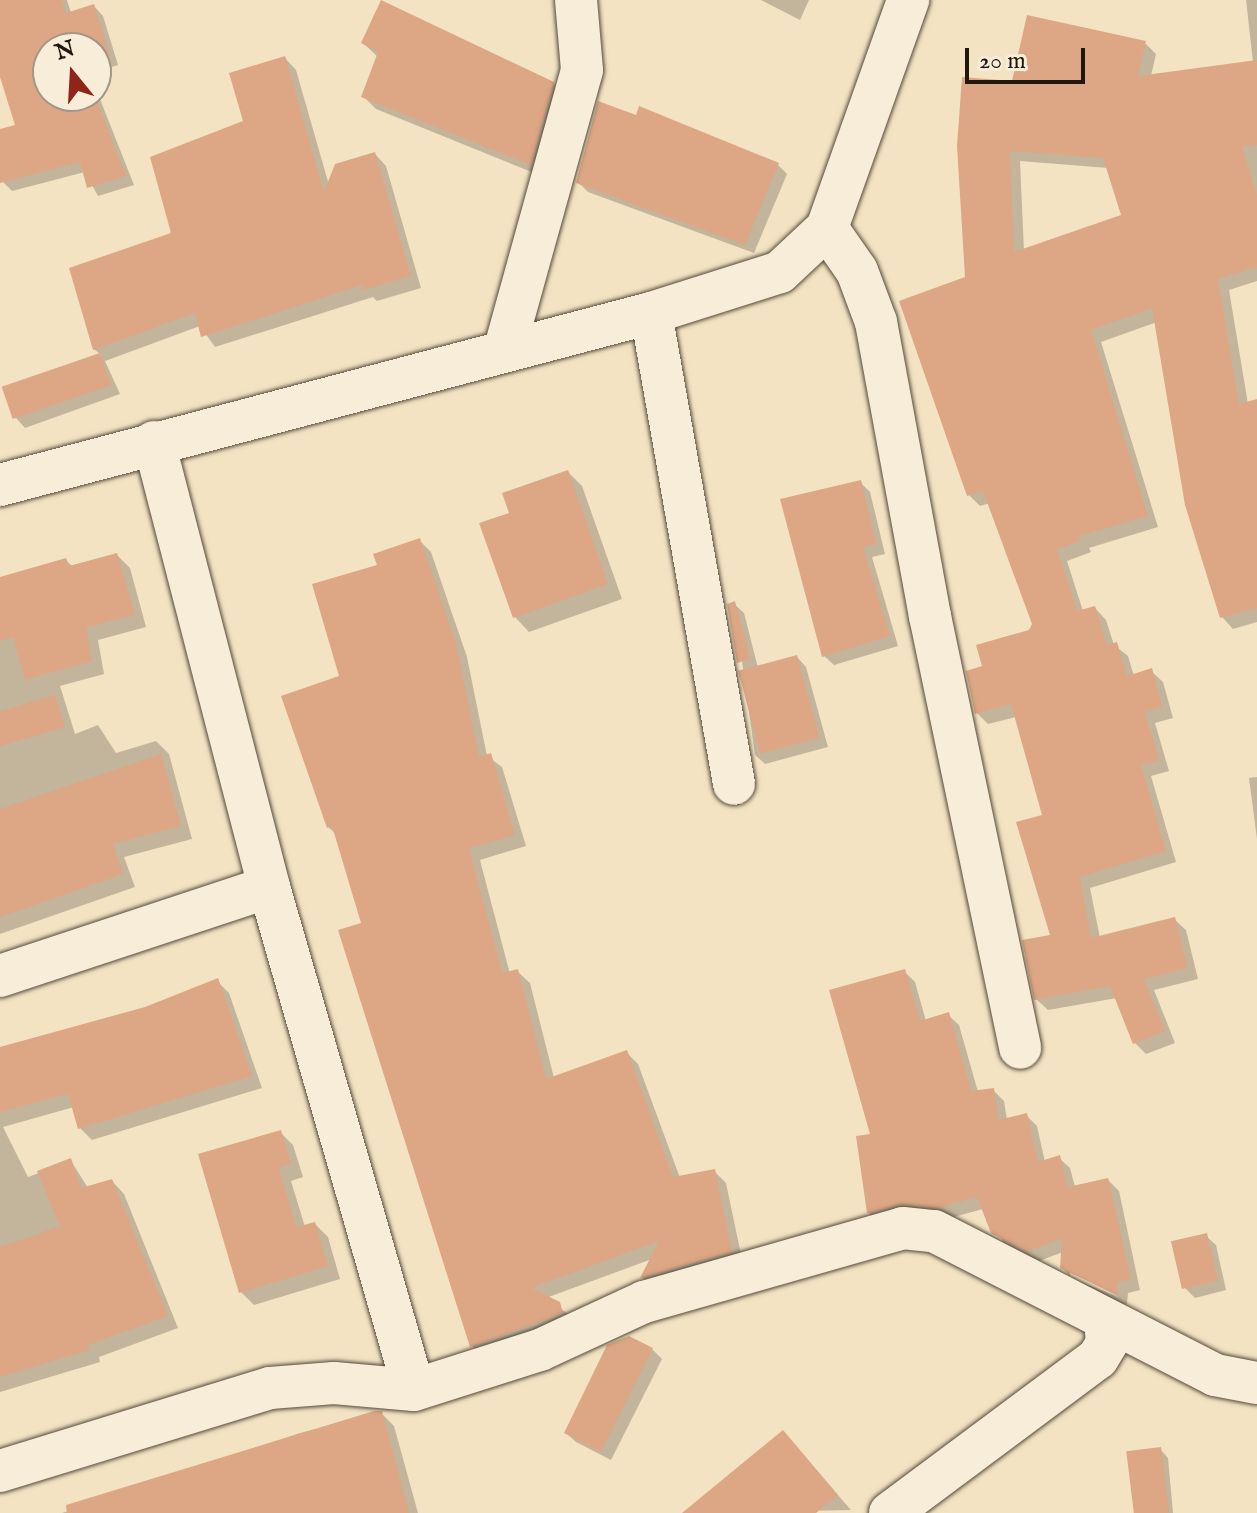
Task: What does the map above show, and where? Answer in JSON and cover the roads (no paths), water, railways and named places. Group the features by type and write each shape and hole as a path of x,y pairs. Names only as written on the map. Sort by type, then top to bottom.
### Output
{"street":[{"path":"505,348 582,70 576,0"},
{"path":"0,485 505,348 651,313 780,272 827,228 908,0"},
{"path":"827,228 857,271 876,322 930,616 1020,1048"},
{"path":"651,313 734,784"},
{"path":"154,442 269,887 414,1390"},
{"path":"0,976 269,887"},
{"path":"0,1471 270,1388 334,1383 414,1390 540,1350 644,1302 903,1228 934,1231 1105,1321 1153,1339 1215,1375 1257,1383"},
{"path":"890,1513 1098,1358 1107,1343 1105,1321"}]}
